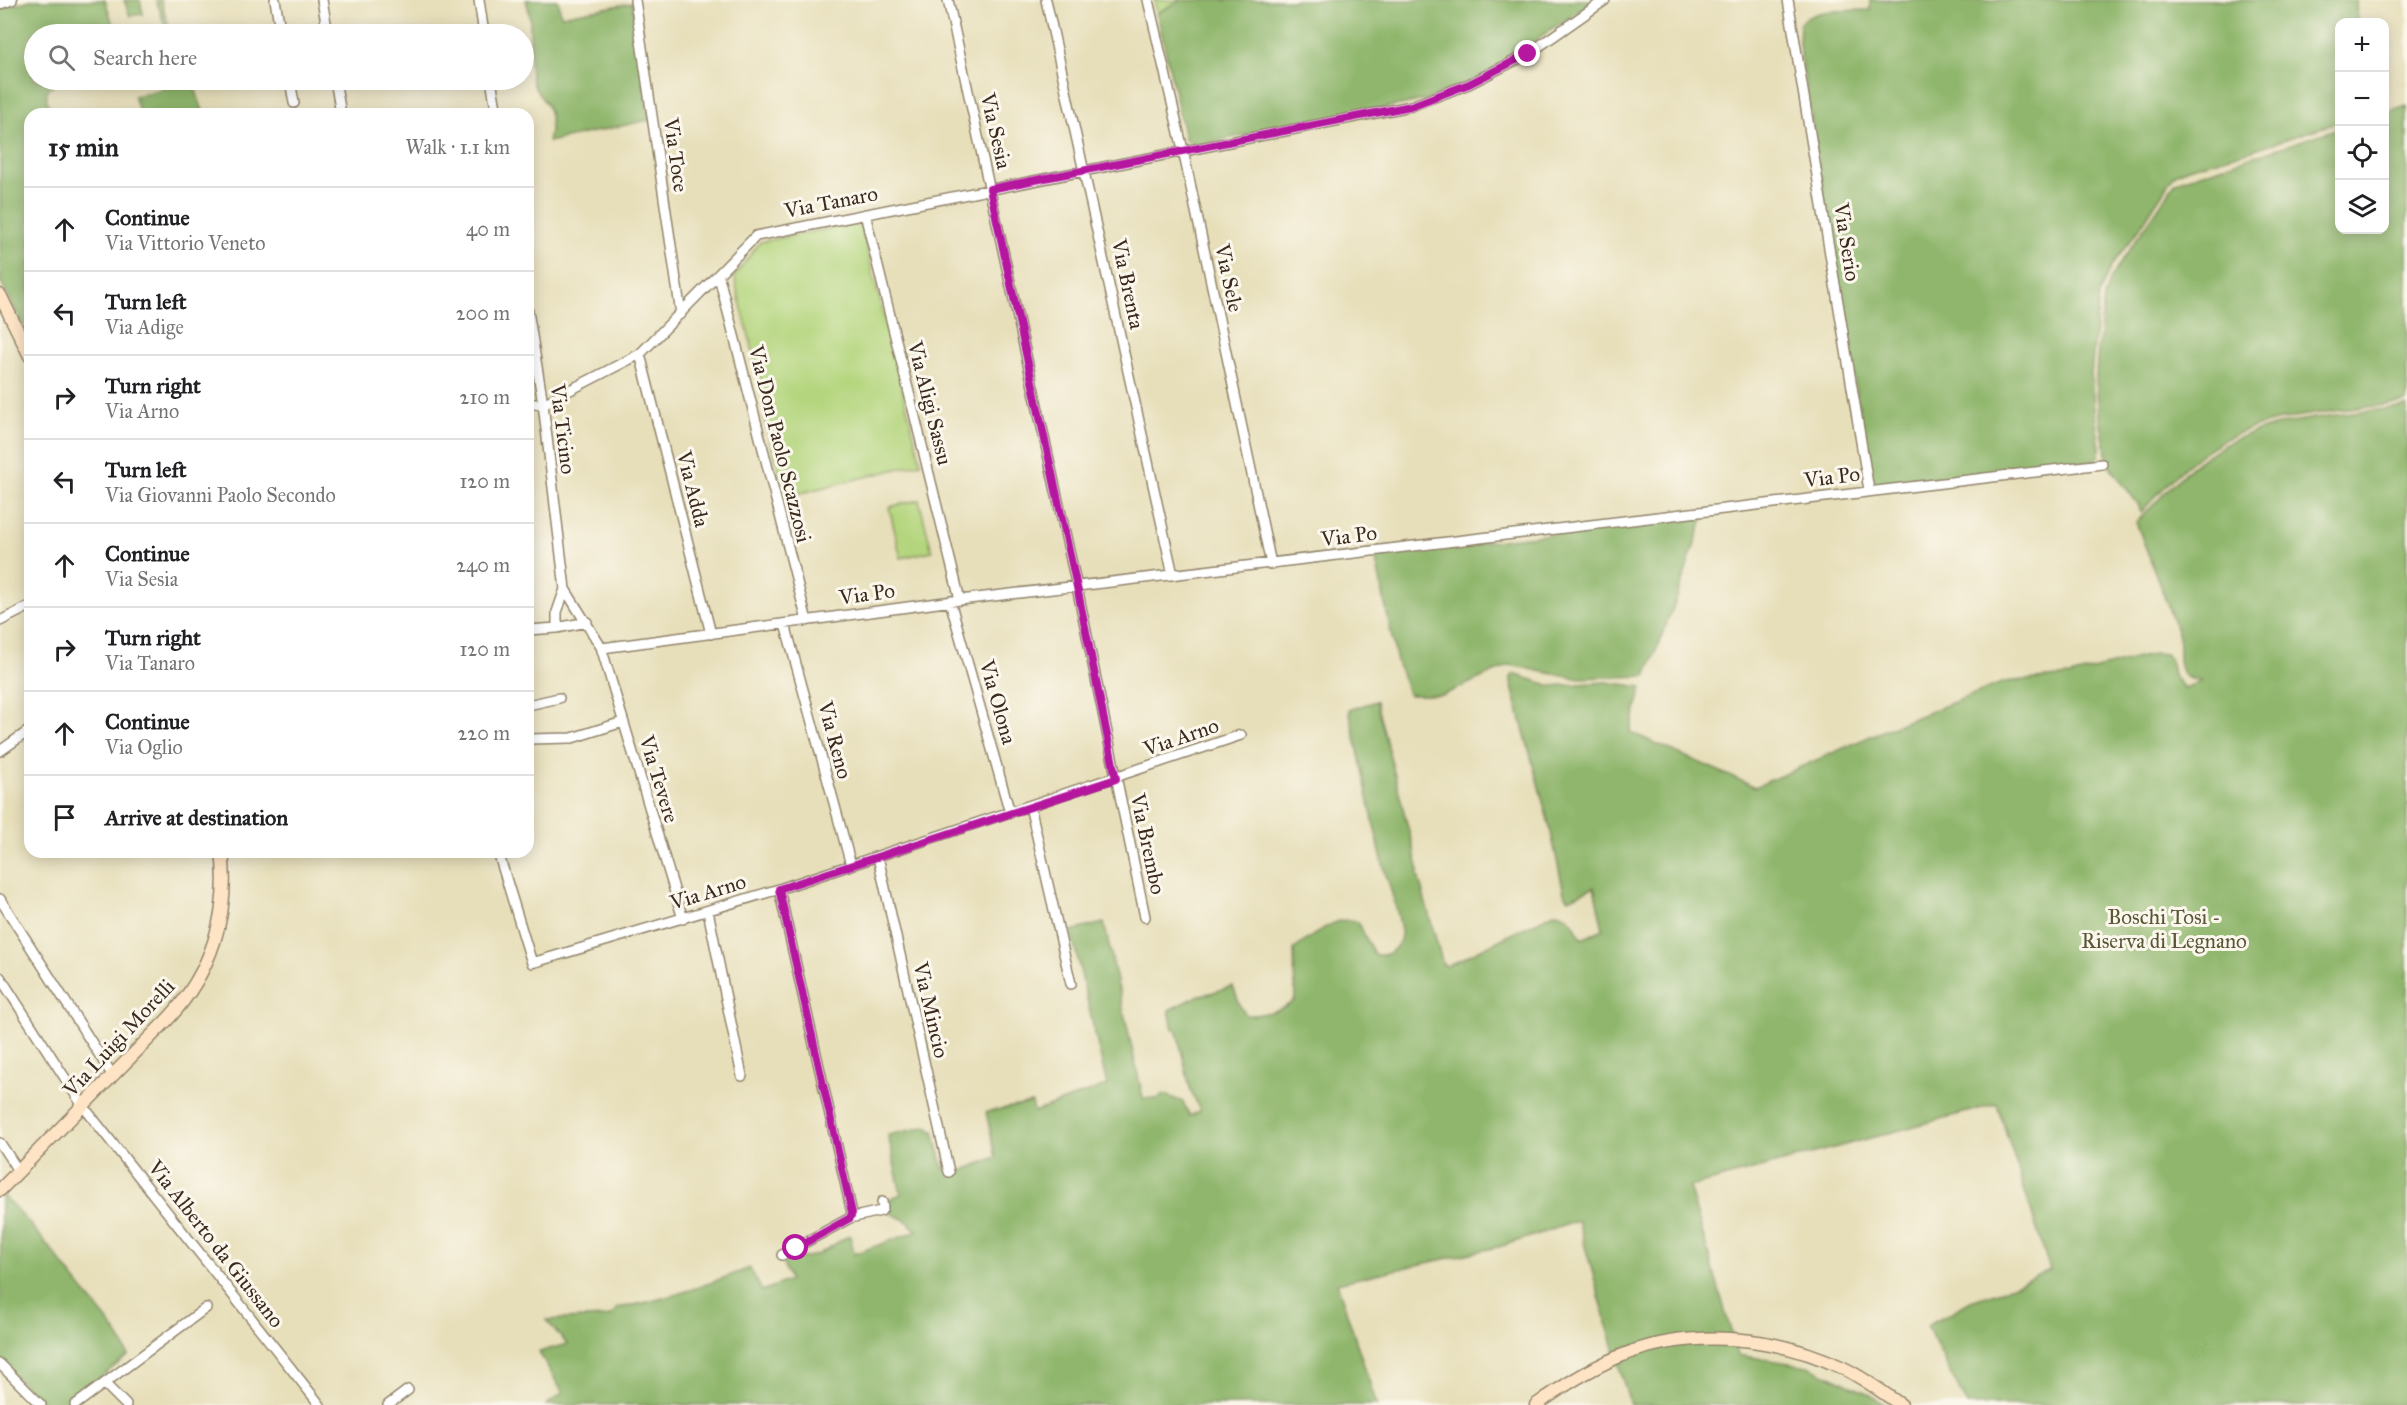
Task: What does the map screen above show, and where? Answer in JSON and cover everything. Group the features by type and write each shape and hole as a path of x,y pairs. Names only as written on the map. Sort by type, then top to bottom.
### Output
{"main road":[{"path":"0,295 24,344"},
{"name":"Via Luigi Morelli","path":"0,1190 176,1010 203,970 213,948 222,912 222,858"},
{"path":"1536,1405 1596,1367 1628,1353 1659,1344 1689,1340 1729,1339 1767,1343 1811,1354 1863,1378 1901,1405"}],"street":[{"path":"0,4 12,0"},
{"path":"275,0 279,24"},
{"path":"322,0 326,24"},
{"path":"479,0 483,24"},
{"name":"Via Toce","path":"634,0 681,314"},
{"name":"Via Sesia","path":"948,0 1077,587 1116,779"},
{"name":"Via Brenta","path":"1046,0 1173,575"},
{"name":"Via Sele","path":"1148,0 1183,150 1271,564"},
{"name":"Via Tanaro","path":"543,404 640,354 756,236 1084,169 1411,106 1469,84 1528,54 1605,0"},
{"name":"Via Serio","path":"1788,0 1869,490"},
{"path":"292,90 294,103"},
{"path":"337,90 340,108"},
{"path":"493,90 496,108"},
{"name":"Via Aligi Sassu","path":"865,214 955,601"},
{"name":"Via Don Paolo Scazzosi","path":"718,277 807,621"},
{"name":"Via Ticino","path":"534,348 565,589"},
{"name":"Via Adda","path":"640,354 711,634"},
{"path":"534,404 543,404"},
{"name":"Via Po","path":"602,648 955,601 1869,490 2102,464"},
{"path":"557,628 557,612 565,589"},
{"name":"Via Tevere","path":"565,589 602,648 683,919"},
{"name":"Via Olona","path":"955,601 1010,813"},
{"path":"557,612 566,605 579,609"},
{"path":"0,621 24,609"},
{"path":"534,630 587,622"},
{"name":"Via Reno","path":"785,624 851,865"},
{"path":"534,704 559,698"},
{"path":"534,739 572,738 623,722"},
{"path":"0,751 24,734"},
{"name":"Via Arno","path":"500,858 532,963 779,889 1116,779 1242,735"},
{"name":"Via Brembo","path":"1116,779 1145,917"},
{"path":"1030,806 1071,984"},
{"name":"Via Mincio","path":"878,856 949,1172"},
{"path":"779,889 852,1213 850,1218"},
{"path":"0,899 113,1076"},
{"path":"708,911 742,1076"},
{"name":"Via Alberto da Giussano","path":"0,977 83,1106 320,1405"},
{"path":"0,1143 19,1172"},
{"path":"782,1255 850,1218 881,1211 882,1202"},
{"path":"75,1405 206,1308"},
{"path":"0,1364 41,1405"},
{"path":"105,1384 126,1405"},
{"path":"388,1405 408,1390"}],"green space":[{"path":"30,0 105,0 113,24 24,24 24,90 48,90 49,108 24,108 24,326 0,280 0,9"},
{"path":"124,0 140,0 143,14 130,16"},
{"path":"156,0 161,0 168,24 164,24"},
{"path":"526,0 558,0 561,16 632,3 649,120 548,142 549,110 534,87 534,24 530,24"},
{"path":"1154,0 1181,0 1157,13"},
{"path":"1181,0 1598,0 1480,77 1425,100 1195,145 1186,141 1185,138 1157,13"},
{"path":"1870,0 2356,0 2357,18 2335,18 2335,123 2175,174 2110,268 2099,295 2091,374 2100,448 2099,455 2094,461 1872,485 1799,45 1800,23 1815,14 1870,10"},
{"path":"160,90 196,90 202,108 138,108 134,96"},
{"path":"2407,106 2407,402 2302,416 2250,429 2204,452 2171,480 2141,512 2138,504 2108,464 2099,413 2097,360 2104,298 2110,278 2176,182 2335,129 2335,234 2389,234 2389,112"},
{"path":"857,223 861,226 921,463 793,495 788,475 780,477 764,418 770,417 735,275 760,242"},
{"name":"Boschi Tosi - Riserva di Legnano","path":"2407,406 2407,1405 1967,1405 1927,1326 1971,1301 2050,1270 1997,1104 1689,1187 1738,1355 1808,1366 1869,1394 1885,1405 1630,1405 1578,1221 1502,1246 1337,1283 1377,1405 546,1405 563,1393 539,1352 567,1344 546,1320 607,1317 617,1308 668,1297 750,1268 762,1291 790,1280 783,1265 791,1260 817,1255 850,1235 854,1254 917,1231 907,1221 890,1213 887,1204 891,1202 889,1199 901,1194 888,1135 928,1126 931,1131 934,1131 943,1168 955,1166 957,1173 996,1157 986,1112 1032,1103 1034,1112 1107,1085 1071,931 1104,923 1143,1098 1157,1099 1163,1094 1183,1102 1190,1116 1200,1111 1190,1088 1177,1032 1173,1029 1169,1010 1191,999 1233,986 1246,1015 1265,1013 1286,1006 1295,999 1294,949 1324,928 1341,921 1358,922 1374,954 1387,954 1398,945 1401,936 1400,922 1379,848 1349,710 1376,701 1419,871 1417,872 1443,965 1447,966 1556,912 1569,918 1582,939 1603,929 1594,887 1569,899 1564,893 1550,828 1511,683 1511,677 1514,674 1552,686 1606,682 1642,687 1630,732 1755,787 1887,729 2004,682 2070,676 2157,653 2165,654 2170,659 2173,675 2184,688 2202,681 2188,678 2181,670 2179,636 2136,522 2189,469 2231,441 2279,425"},
{"path":"919,500 932,551 901,558 889,507"},
{"path":"1704,516 1676,600 1646,676 1573,678 1510,665 1443,695 1409,695 1397,662 1375,555"},
{"path":"1,1194 35,1230 110,1324 128,1356 65,1405 45,1405 0,1362"}],"route":[{"path":"796,1248 850,1218 852,1213 779,889 1116,779 1077,587 990,189 1411,106 1469,84 1528,54"}]}
